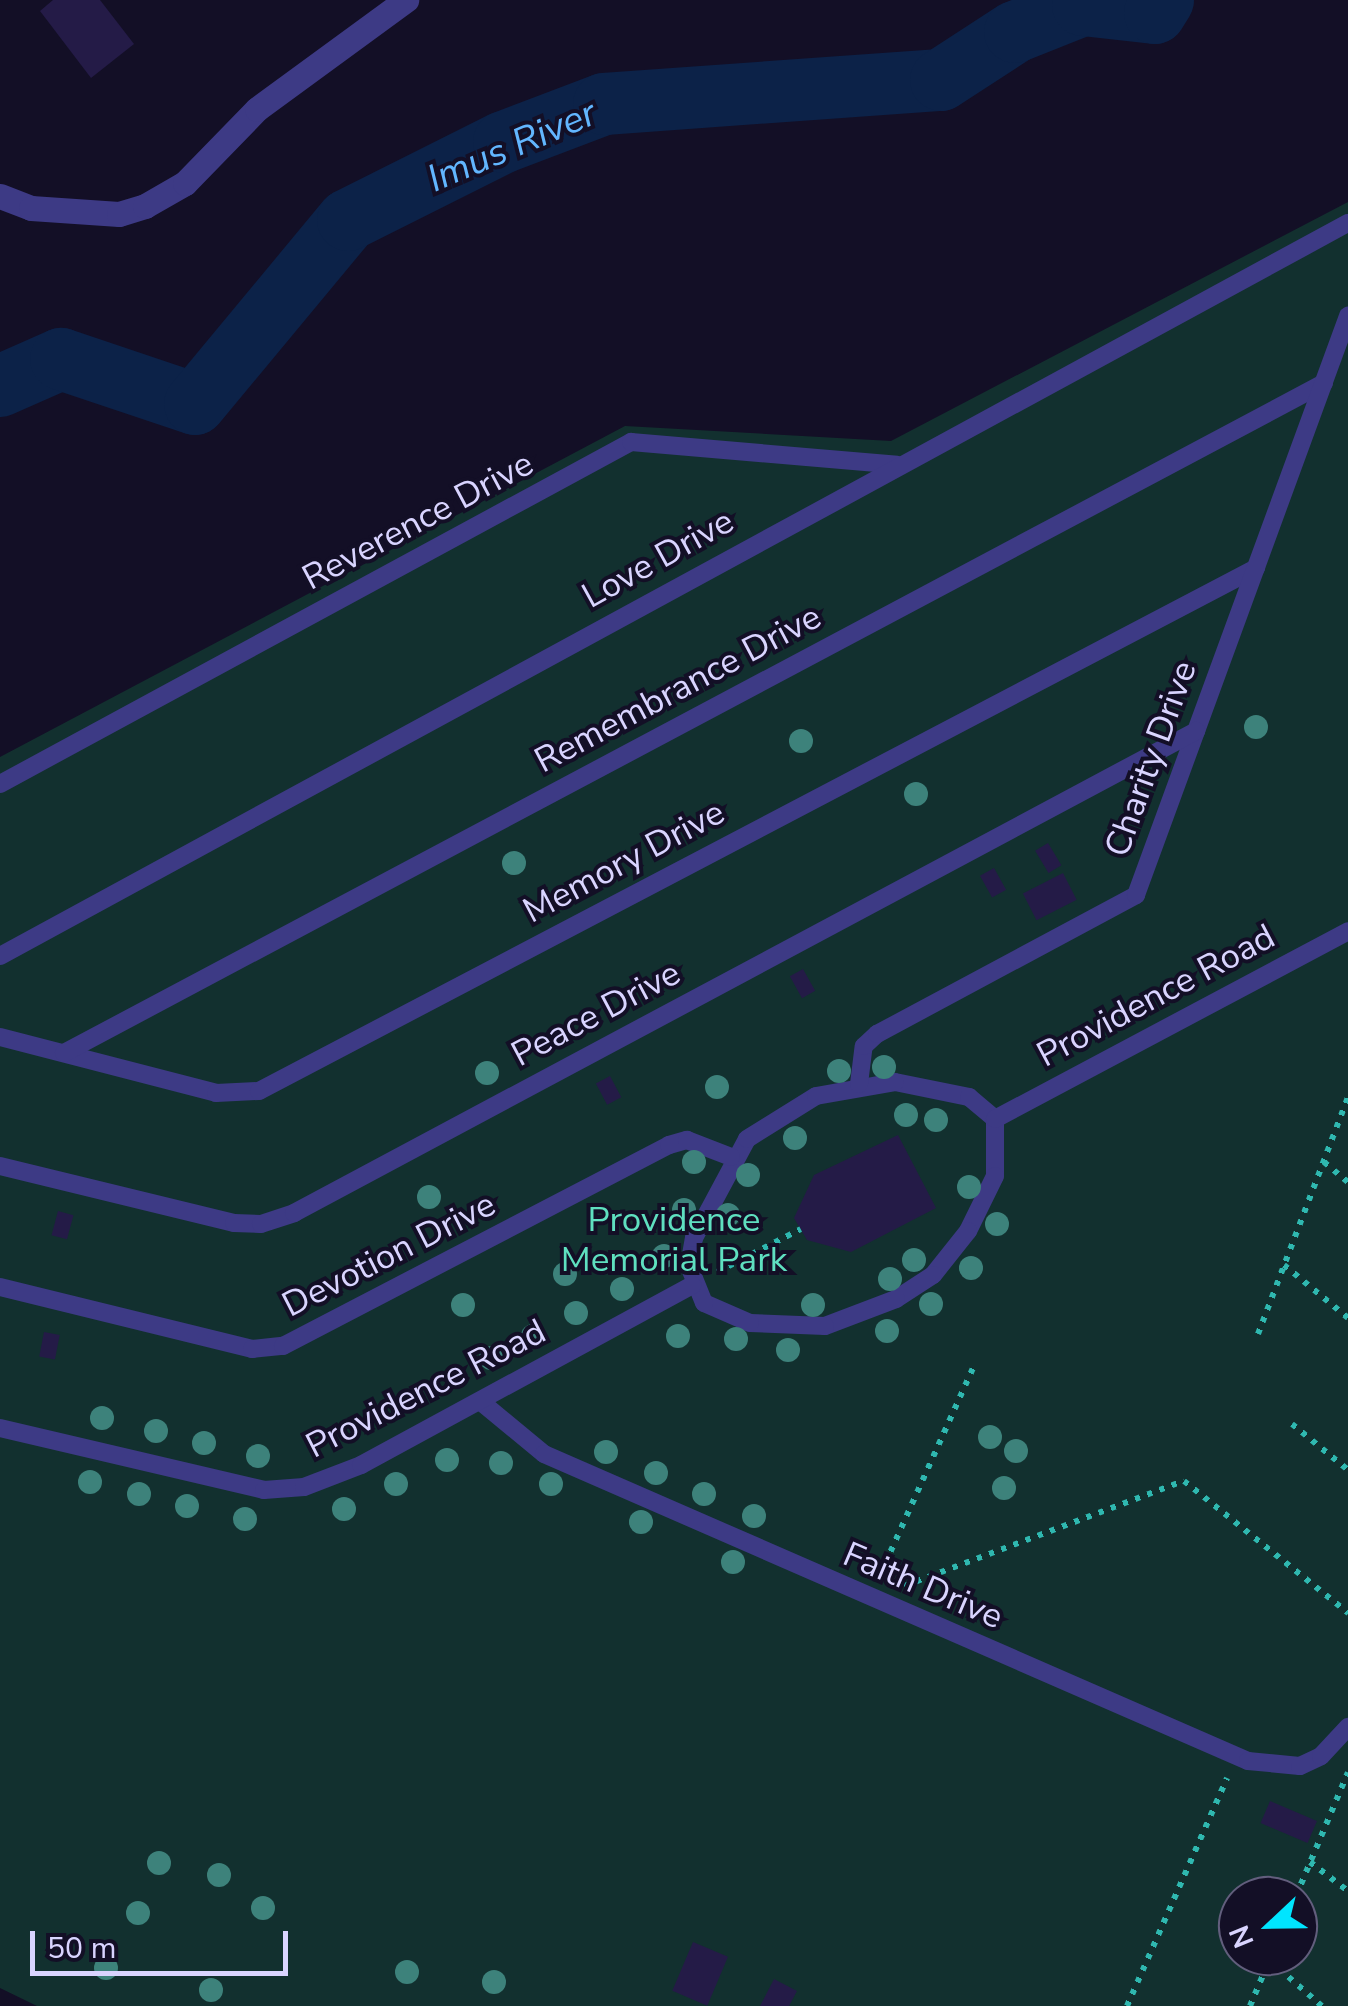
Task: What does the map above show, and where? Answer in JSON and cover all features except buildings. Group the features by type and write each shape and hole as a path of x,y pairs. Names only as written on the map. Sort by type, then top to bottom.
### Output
{"street":[{"path":"0,196 49,209 118,214 145,206 185,183 257,109 406,0"}],"lane":[{"name":"Love Drive","path":"0,956 1348,223"},
{"name":"Charity Drive","path":"858,1084 864,1046 876,1034 1136,896 1348,316"},
{"name":"Remembrance Drive","path":"64,1053 1324,383"},
{"name":"Reverence Drive","path":"0,784 631,442 898,465"},
{"name":"Memory Drive","path":"0,1037 216,1093 259,1090 1256,568"},
{"name":"Peace Drive","path":"0,1166 234,1223 261,1224 294,1213 1196,730"},
{"name":"Providence Road","path":"995,1119 1348,931"},
{"path":"858,1084 940,1088 969,1097 995,1119 995,1176 968,1231 933,1275 896,1299 824,1326 786,1329 722,1312 692,1285 694,1238 731,1157 778,1115 858,1084"},
{"name":"Devotion Drive","path":"0,1287 252,1348 283,1346 668,1146 687,1140 731,1157"},
{"name":"Providence Road","path":"0,1428 264,1490 304,1488 360,1465 692,1285"},
{"name":"Faith Drive","path":"480,1401 544,1454 1237,1756 1275,1768 1300,1766 1348,1727"}],"path":[{"path":"1258,1334 1348,1097"},
{"path":"1324,1162 1348,1182"},
{"path":"692,1285 801,1229"},
{"path":"1284,1265 1348,1318"},
{"path":"870,1599 975,1364"},
{"path":"1292,1424 1348,1470"},
{"path":"870,1599 1184,1481 1348,1613"},
{"path":"1127,2006 1237,1756"},
{"path":"1304,1876 1348,1772"},
{"path":"1310,1862 1348,1891"},
{"path":"1250,2006 1262,1976"},
{"path":"1290,1976 1322,2006"}],"green space":[{"name":"Providence Memorial Park","path":"1348,202 1348,2006 37,2006 0,1988 0,757 625,426 891,441"}],"waterway":[{"name":"Imus River","path":"0,386 61,359 195,404 348,220 504,142 604,104 941,80 1015,32 1083,5 1155,13 1163,0"}]}
